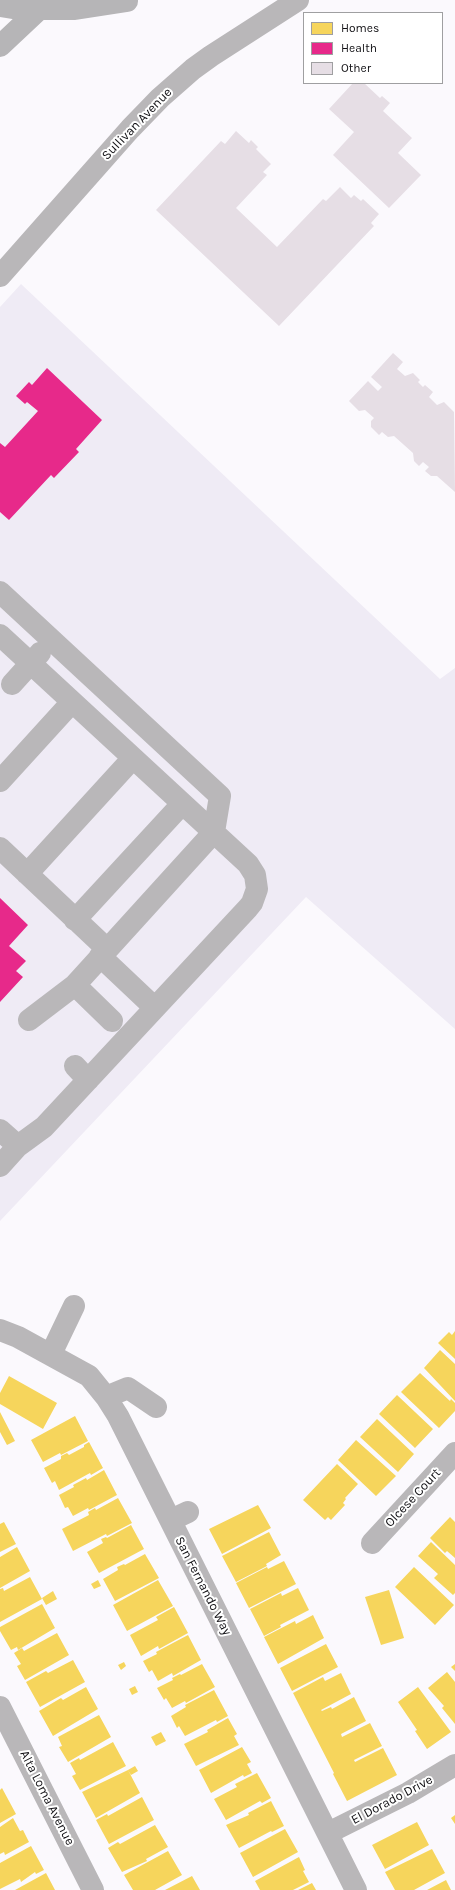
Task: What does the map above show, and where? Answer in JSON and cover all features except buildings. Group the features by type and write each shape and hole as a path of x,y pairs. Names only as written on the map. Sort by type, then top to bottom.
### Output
{"highway":[{"path":"0,46 49,0"},
{"path":"0,6 20,9 75,9 129,0"}],"street":[{"name":"Sullivan Avenue","path":"0,276 130,129 160,98 193,69 211,56 298,0"},
{"path":"2,599 51,640 220,796 214,832 103,953 75,986 28,1020"},
{"path":"0,635 214,832 252,869 257,880 256,895 248,908 155,1008 81,1073 0,1166"},
{"path":"12,684 51,640"},
{"path":"0,781 72,702"},
{"path":"114,740 135,718"},
{"path":"153,777 175,754"},
{"path":"27,874 133,758"},
{"path":"75,920 182,804"},
{"path":"0,848 75,920 103,953 155,1008"},
{"path":"75,986 112,1022"},
{"path":"0,1130 18,1146"},
{"path":"51,1354 74,1306"},
{"name":"San Fernando Way","path":"0,1330 51,1354 89,1376 106,1397 179,1516 356,1890"},
{"path":"106,1397 128,1388 156,1407"},
{"name":"Olcese Court","path":"372,1542 455,1453"},
{"name":"Alta Loma Avenue","path":"0,1707 93,1890"},
{"name":"El Dorado Drive","path":"328,1833 408,1793 455,1765"}],"shaded area":[{"path":"21,284 440,679 455,668 455,1029 306,897 0,1221 0,307"}]}
